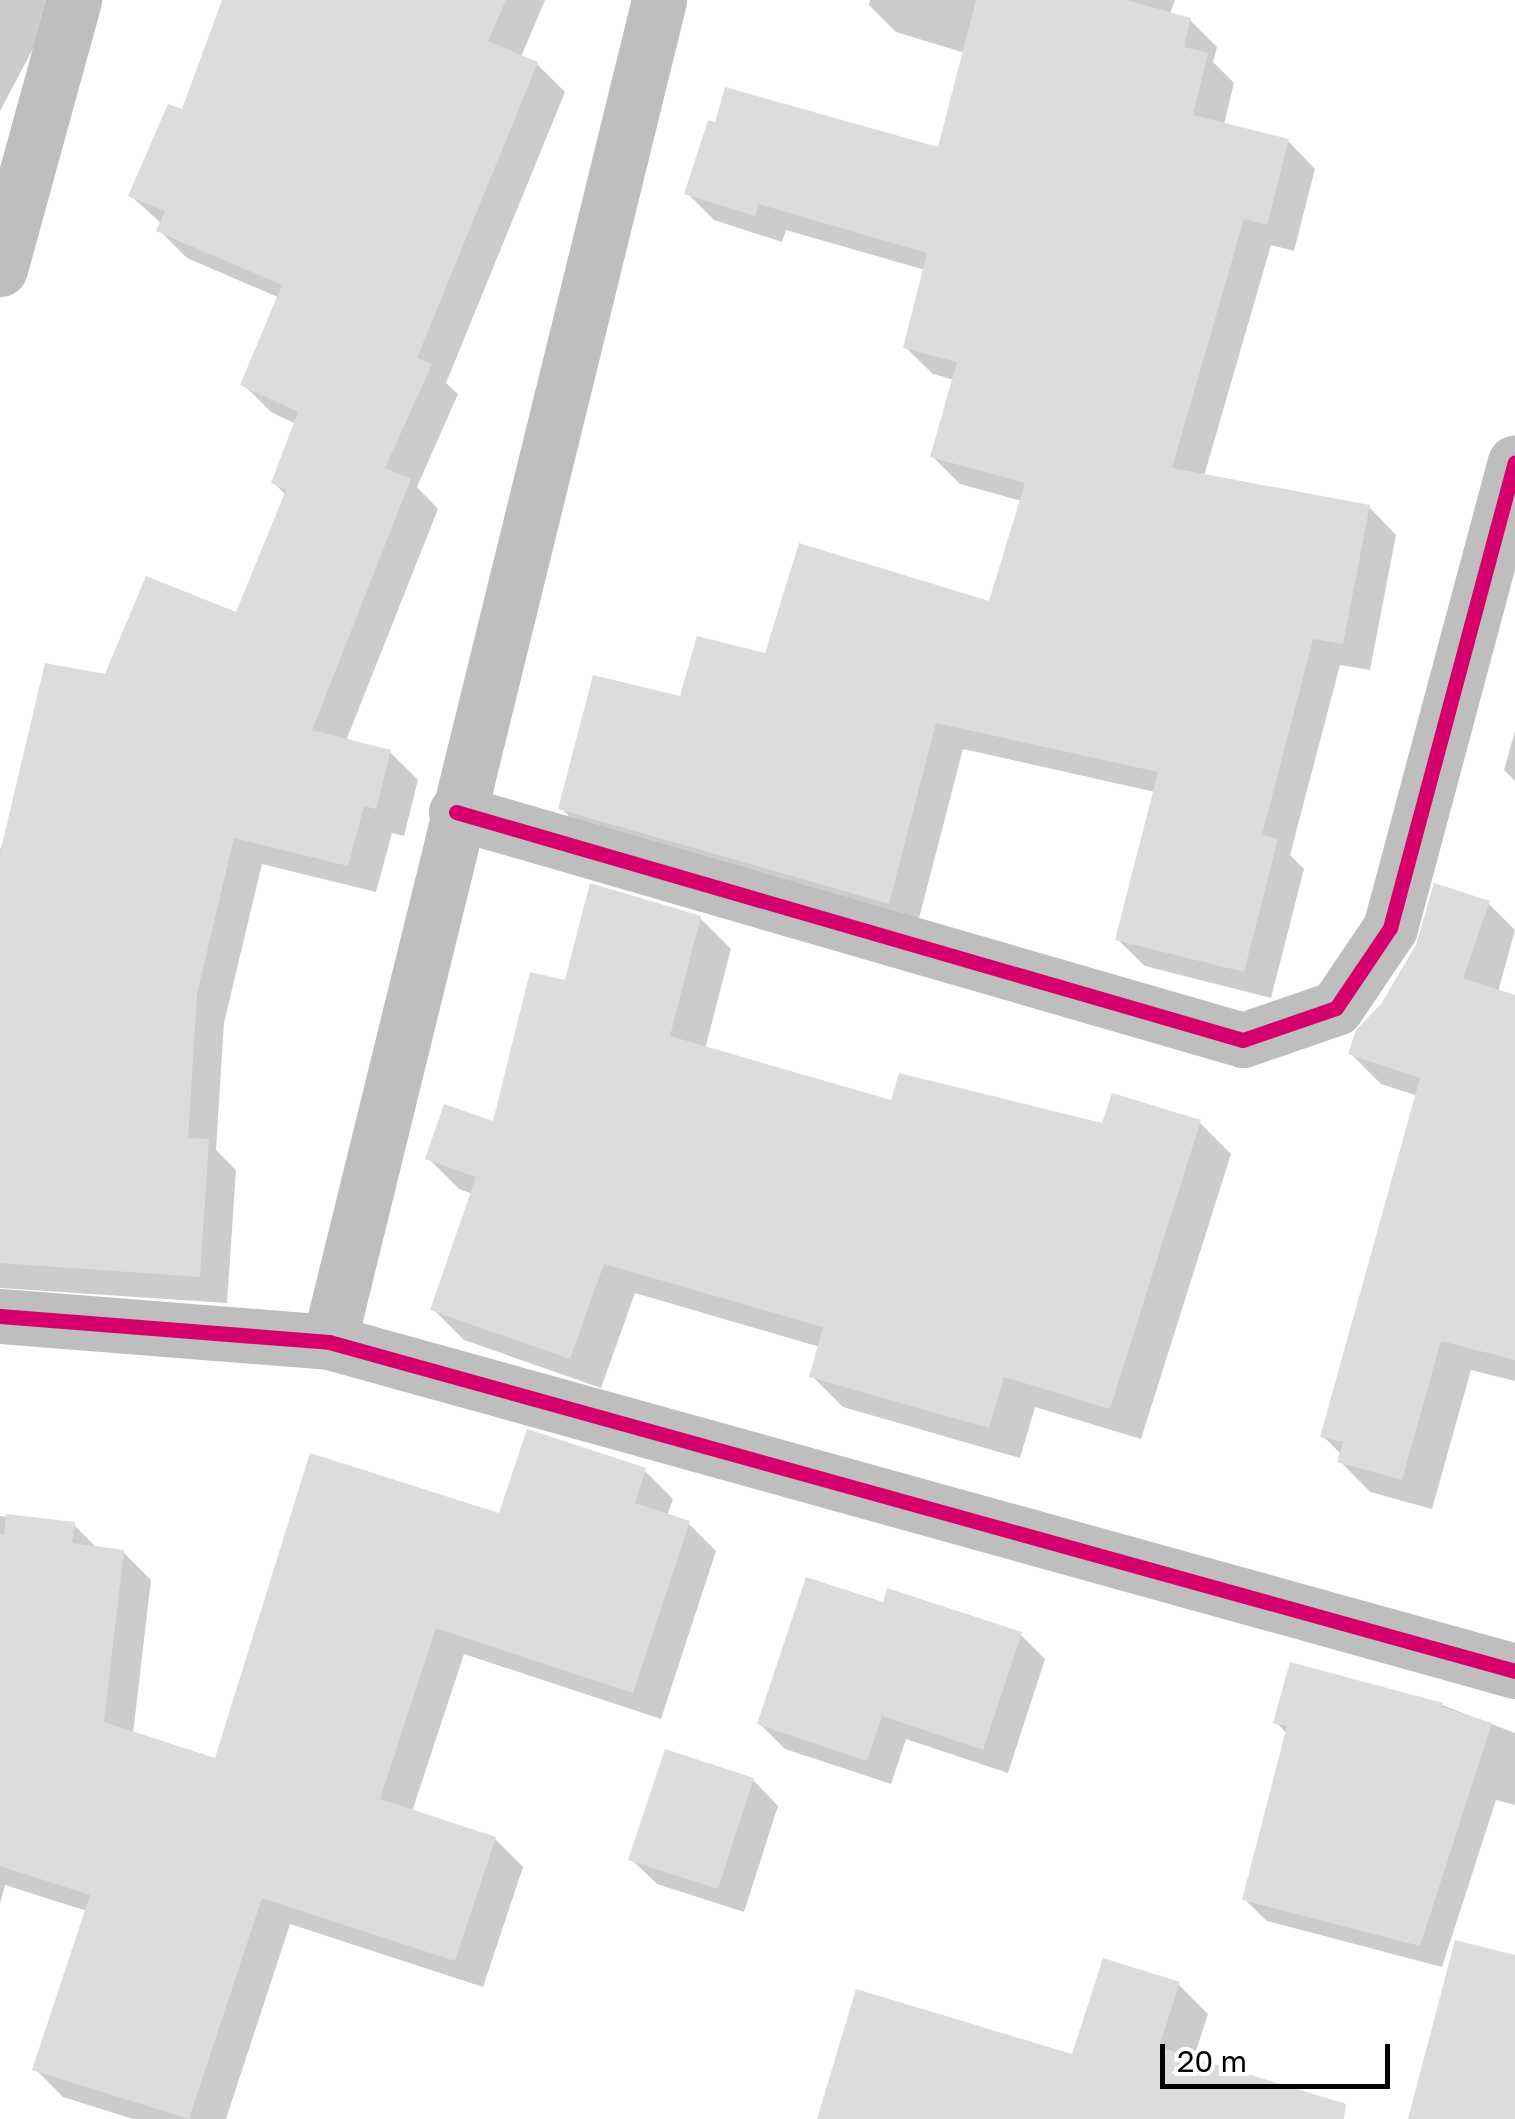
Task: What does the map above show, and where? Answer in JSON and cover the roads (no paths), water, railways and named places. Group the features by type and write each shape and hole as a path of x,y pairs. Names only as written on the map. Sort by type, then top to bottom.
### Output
{"street":[{"path":"0,269 74,0"},
{"path":"329,1342 456,812 659,0"},
{"path":"456,812 1243,1040 1336,1008 1390,928 1515,462"},
{"path":"0,1316 329,1342 1515,1671"}]}
